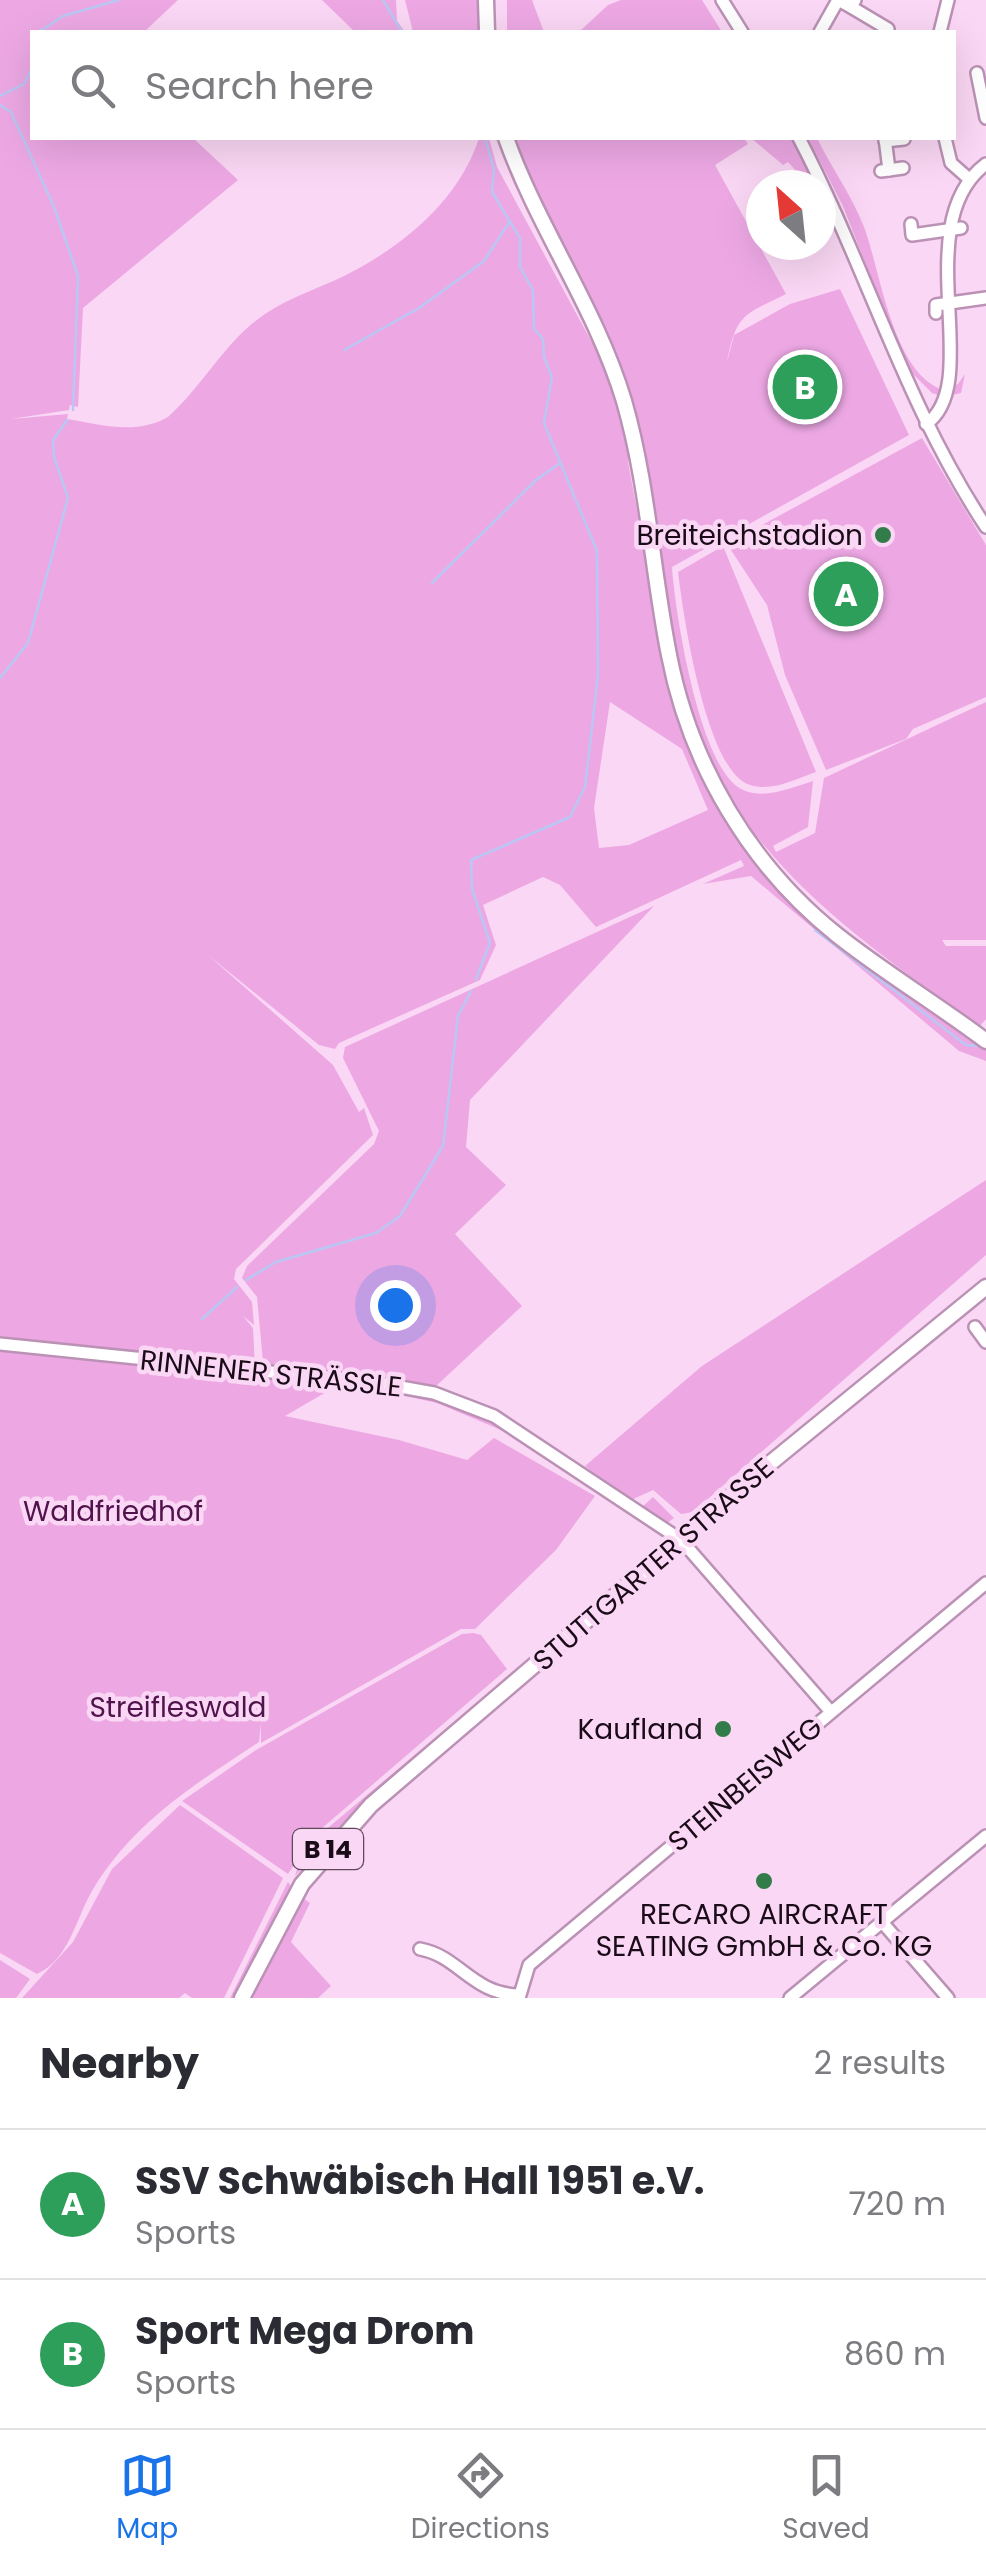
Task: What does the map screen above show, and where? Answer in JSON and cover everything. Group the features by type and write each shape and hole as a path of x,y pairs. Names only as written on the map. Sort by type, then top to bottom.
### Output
{"main road":[{"path":"486,0 487,30"},
{"path":"507,140 616,376 640,467 676,685 692,738 724,804 776,877 814,916 984,1035"},
{"name":"STUTTGARTER STRASSE","path":"850,1397 986,1274"},
{"name":"STUTTGARTER STRASSE","path":"242,1998 319,1859 371,1805 850,1397 986,1287"}],"street":[{"path":"722,0 741,30"},
{"path":"821,30 838,0 853,4 888,29"},
{"path":"940,30 948,0"},
{"path":"977,73 986,118"},
{"path":"799,140 844,224 901,374 986,526"},
{"path":"885,140 891,170"},
{"path":"945,140 951,164 968,178"},
{"path":"963,246 960,198 968,178 986,164"},
{"path":"912,235 960,228"},
{"path":"969,281 974,318"},
{"path":"935,306 986,298"},
{"path":"926,424 960,403"},
{"path":"975,1327 986,1342"},
{"name":"RINNENER STRÄSSLE","path":"0,1344 346,1378 434,1393 494,1416 681,1540 831,1712"},
{"name":"STEINBEISWEG","path":"420,1949 435,1954 486,1990 519,1996 529,1965 986,1583"},
{"path":"790,1998 986,1836"},
{"path":"882,1922 948,1998"}],"green space":[{"path":"0,0 178,0 146,30 30,30 30,140 195,140 238,180 83,308 78,407 70,405 69,410 11,419 68,414 67,419 130,427 168,417 253,323 286,302 366,264 426,220 458,182 478,140 490,140 497,167 616,387 629,433 628,462 662,646 728,820 862,958 986,1050 986,1061 959,1051 751,876 703,884 744,866 741,860 596,927 560,885 543,877 483,905 496,945 480,980 339,1043 335,1049 319,1045 208,955 333,1065 359,1112 364,1108 373,1135 236,1269 234,1279 252,1302 254,1325 243,1316 253,1328 255,1368 0,1336","holes":["610,702 682,749 708,810 629,845 599,848 594,808"]},
{"path":"322,0 396,0 397,21 404,30 353,30"},
{"path":"405,0 483,0 483,30 412,30"},
{"path":"507,0 532,0 543,30 507,30"},
{"path":"621,0 702,0 721,30 581,30 608,5"},
{"path":"515,140 745,140 748,144 715,165 746,221 746,260 767,260 786,294 744,318 734,334 727,362 734,335 790,304 840,289 909,435 672,567 684,650 712,748 724,772 738,787 765,794 813,781 808,827 773,846 776,852 815,833 824,778 986,702 986,940 942,940 946,946 986,946 986,1019 980,1026 833,915 753,831 721,782 695,727 677,664 645,467 630,402 604,335 540,205"},
{"path":"753,140 794,140 811,170 795,170 788,162 783,165"},
{"path":"809,140 818,140 834,170 824,170"},
{"path":"836,173 859,215 900,342 926,380 943,390 958,384 965,374 961,393 944,397 932,393 906,367 836,192"},
{"path":"922,438 986,545 986,697 913,729 906,739 826,770 785,675 767,605 727,544"},
{"path":"723,546 816,772 775,786 750,785 734,774 709,723 691,654 678,572"},
{"path":"654,906 470,1100 466,1147 506,1185 455,1234 522,1306 435,1387 376,1376 268,1367 263,1362 257,1297 242,1278 247,1266 374,1144 379,1131 343,1058 345,1047"},
{"path":"986,1180 986,1255 693,1512 681,1514 653,1490 629,1501 585,1466 702,1366"},
{"path":"0,1347 340,1384 285,1416 399,1440 467,1460 494,1438 595,1496 556,1550 475,1629 461,1629 261,1743 261,1724 259,1742 166,1807 126,1845 92,1891 64,1949 48,1968 37,1974 0,1953"},
{"path":"352,1384 424,1394 487,1416 597,1488 595,1491 508,1433 437,1403"},
{"path":"653,1497 674,1518 666,1524 641,1508"},
{"path":"462,1634 481,1635 507,1669 314,1835 288,1874 182,1801 256,1750"},
{"path":"511,1674 513,1678 352,1814 295,1876 300,1860 323,1832"},
{"path":"180,1805 283,1878 224,1998 192,1998 185,1993 179,1998 22,1998 73,1942 112,1869"},
{"path":"288,1882 292,1888 236,1998 230,1998"},
{"path":"300,1896 310,1903 291,1942 331,1986 318,1998 252,1998"},
{"path":"0,1960 30,1979 16,1998 0,1998"}],"waterway":[{"path":"42,30 63,16 119,0"},
{"path":"383,0 401,30"},
{"path":"0,96 24,84 30,72"},
{"path":"0,105 11,112 54,207 78,276 73,410"},
{"path":"476,979 490,943 472,889 471,860 570,817 585,787 598,675 597,551 544,423 552,377 544,357 543,339 534,329 533,290 520,267 520,238 492,192 494,169 486,140"},
{"path":"344,350 419,308 484,261 510,221"},
{"path":"0,678 28,643 68,498 54,457 53,440 67,420"},
{"path":"432,583 536,480 560,463"},
{"path":"815,930 966,1045 977,1046"},
{"path":"246,1280 276,1262 376,1233 400,1216 443,1146 458,1016 471,991"},
{"path":"202,1319 237,1287"}],"place":[{"name":"Sport Mega Drom","path":"805,387"},
{"name":"Breiteichstadion","path":"883,535"},
{"name":"SSV Schwäbisch Hall 1951 e.V.","path":"846,594"},
{"name":"Kaufland","path":"723,1729"},
{"name":"RECARO AIRCRAFT SEATING GmbH & Co. KG","path":"764,1881"}],"park label":[{"name":"Waldfriedhof","path":"113,1511"},
{"name":"Streifleswald","path":"178,1707"}]}
